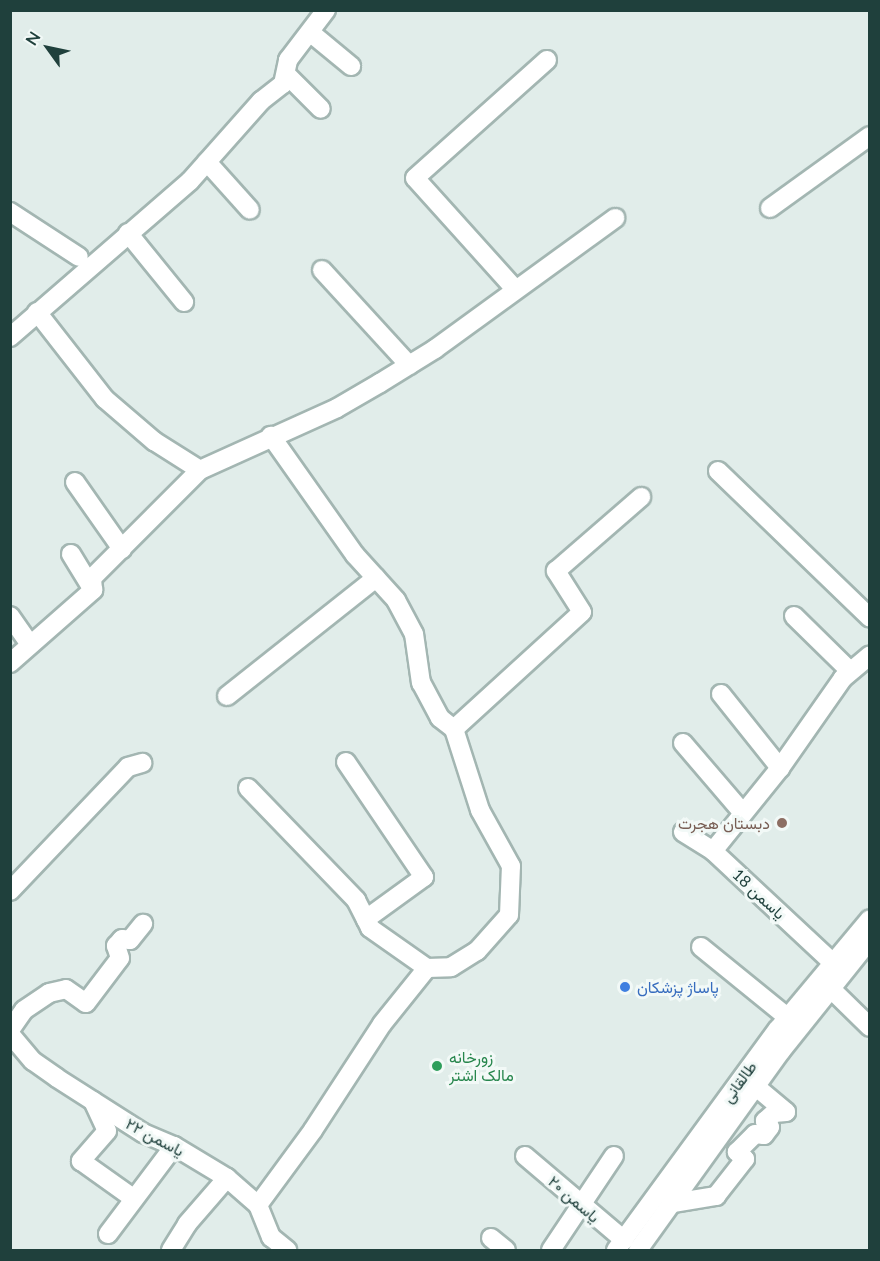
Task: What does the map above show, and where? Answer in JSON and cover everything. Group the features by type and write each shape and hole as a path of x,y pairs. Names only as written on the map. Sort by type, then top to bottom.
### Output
{"street":[{"path":"10,337 190,181 261,101 283,84 288,60 311,33 326,10"},
{"path":"311,33 351,66"},
{"path":"515,289 415,178 547,60"},
{"path":"286,74 321,109"},
{"path":"770,208 870,136"},
{"path":"207,162 250,210"},
{"path":"10,212 79,257"},
{"path":"93,590 92,578 200,470 337,408 409,365 615,218"},
{"path":"128,233 184,302"},
{"path":"322,270 409,365"},
{"path":"37,312 105,399 154,441 200,470"},
{"path":"248,788 356,900 370,928 427,968 451,967 477,951 509,915 511,866 480,810 453,729 440,718 421,683 414,634 396,600 355,555 272,436"},
{"path":"718,471 870,618"},
{"path":"75,482 122,549"},
{"path":"453,729 582,612 556,572 641,497"},
{"path":"70,554 93,590"},
{"path":"227,696 376,578"},
{"path":"10,663 93,590"},
{"path":"10,616 30,645"},
{"path":"794,616 850,671"},
{"path":"713,851 780,768 814,716 850,671 870,655"},
{"path":"721,694 780,768"},
{"path":"683,743 743,813"},
{"path":"346,762 424,877 366,919"},
{"path":"10,891 128,767 142,763"},
{"name":"یاسمن 18","path":"683,832 713,851 831,961"},
{"name":"طالقانی","path":"626,1247 673,1203 756,1087 825,982 831,961 870,919"},
{"path":"12,1026 24,1010 49,993 66,989 86,1003 120,958 116,946 122,939 130,940 143,924"},
{"name":"طالقانی","path":"626,1247 787,1017 870,940"},
{"path":"701,947 787,1017"},
{"path":"258,1205 314,1130 382,1024 427,968"},
{"path":"825,982 870,1027"},
{"name":"یاسمن ۲۲","path":"12,1026 33,1062 143,1133 174,1146 227,1178 258,1205 271,1237 286,1251"},
{"path":"673,1203 716,1196 745,1159 737,1152 755,1134 764,1135 770,1127 765,1121 774,1113 786,1113 756,1087"},
{"path":"93,1101 107,1131 81,1161 133,1198"},
{"path":"108,1234 174,1146"},
{"name":"یاسمن ۲۰","path":"525,1156 626,1247"},
{"path":"550,1251 577,1215 579,1204 614,1156"},
{"path":"171,1251 227,1178"},
{"path":"491,1238 506,1251"}],"place":[{"name":"دبستان هجرت","path":"782,823"},
{"name":"پاساژ پزشکان","path":"625,987"},
{"name":"زورخانه مالک اشتر","path":"437,1066"}]}
